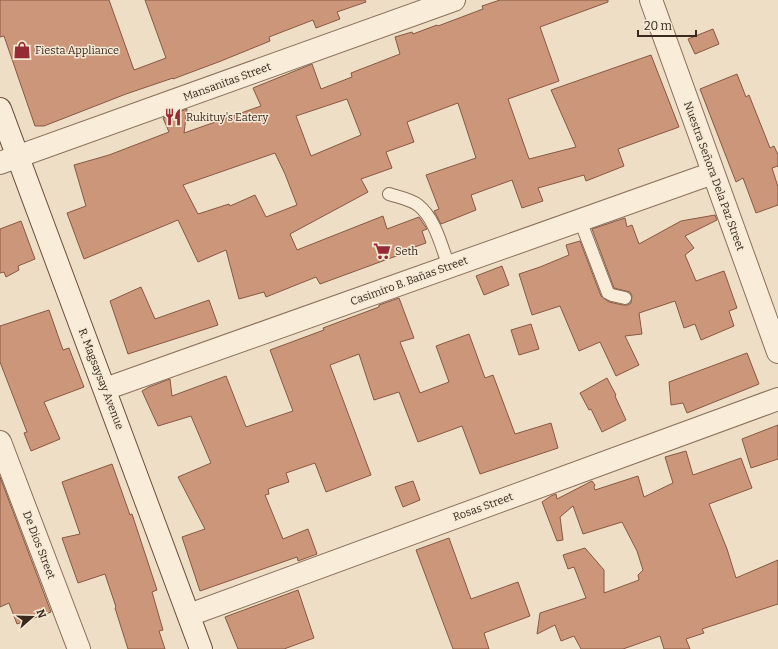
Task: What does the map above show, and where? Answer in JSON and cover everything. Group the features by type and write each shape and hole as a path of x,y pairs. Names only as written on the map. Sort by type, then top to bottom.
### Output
{"street":[{"name":"Mansanitas Street","path":"9,160 454,0"},
{"name":"Nuestra Señora Dela Paz Street","path":"651,0 778,352"},
{"name":"R. Magsaysay Avenue","path":"0,109 9,160 105,389 202,649"},
{"name":"Casimiro B. Bañas Street","path":"105,389 713,173"},
{"name":"Rosas Street","path":"189,615 778,399"},
{"name":"De Dios Street","path":"0,442 78,649"}],"lane":[{"path":"389,194 418,205 428,215 440,242 448,267"},
{"path":"580,220 608,293 625,298"}],"building":[{"path":"0,0 109,0 134,70 166,58 145,0 365,0 366,2 337,12 340,19 316,28 313,20 269,37 270,41 221,61 173,79 126,94 44,126 35,126 4,36 0,37"},
{"path":"500,0 608,0 608,2 540,27 559,81 508,99 529,159 576,147 551,90 651,55 679,127 618,149 624,166 586,181 584,175 538,188 543,201 522,208 512,180 471,195 476,210 441,224 434,211 439,209 426,175 476,158 458,103 407,122 414,142 386,152 392,168 361,179 368,192 290,234 297,250 383,216 387,229 419,217 427,229 422,231 426,243 398,253 399,255 320,284 316,277 266,297 264,292 239,299 226,250 198,262 178,220 84,259 67,213 86,206 74,165 109,155 169,132 163,118 187,109 184,133 261,106 253,88 312,64 321,89 352,77 351,73 400,54 395,37 412,32 413,34 437,25 438,26 483,9 482,6","holes":["347,99 361,135 311,156 296,116","275,153 297,205 266,217 255,195 230,206 229,204 198,214 183,185"]},
{"path":"713,29 719,44 695,54 688,39"},
{"path":"737,74 746,97 749,95 770,148 774,146 778,155 778,166 772,168 778,187 778,205 756,213 743,178 736,182 700,89"},
{"path":"715,215 717,220 685,236 694,248 685,255 696,281 724,271 737,308 729,311 734,326 701,340 695,324 684,328 675,301 639,313 642,334 625,336 639,365 616,376 600,342 579,351 560,306 532,315 519,274 569,255 566,245 580,241 601,296 609,302 623,305 628,305 631,303 632,296 630,292 614,288 592,229 625,218 627,227 632,225 639,244 681,221"},
{"path":"21,221 35,259 18,266 19,270 6,277 4,272 0,273 0,229"},
{"path":"502,266 509,285 484,295 476,276"},
{"path":"141,287 155,319 209,300 218,325 128,354 110,301"},
{"path":"399,298 414,338 400,342 420,393 449,382 436,346 469,334 485,378 493,375 515,434 551,423 558,448 480,474 462,426 418,442 399,392 374,400 359,354 330,365 371,475 326,492 315,463 286,473 289,482 268,489 269,494 265,495 283,539 308,529 317,554 298,561 297,557 200,591 182,537 205,529 178,477 211,463 191,416 158,426 142,391 170,379 172,396 226,376 246,427 293,411 270,350 324,330 323,328"},
{"path":"49,310 63,350 69,348 84,387 44,402 60,439 31,451 24,433 27,432 0,362 0,326"},
{"path":"531,324 539,349 519,355 511,330"},
{"path":"747,353 759,384 687,413 683,403 671,405 669,382"},
{"path":"607,378 626,420 602,432 591,409 589,410 580,393"},
{"path":"778,425 778,459 751,468 742,439"},
{"path":"686,451 693,475 741,458 752,488 709,504 727,549 736,578 778,560 778,604 702,629 704,633 686,639 690,649 664,649 660,636 623,649 581,649 574,636 561,641 555,625 537,634 540,613 586,598 574,567 568,569 563,555 585,548 604,570 604,593 639,580 638,575 643,570 637,551 622,522 583,534 573,506 560,517 563,540 557,541 542,502 556,494 557,499 592,481 595,485 595,490 638,476 644,497 673,483 665,457"},
{"path":"112,464 130,515 132,514 157,590 152,592 163,630 159,631 165,649 128,649 105,574 78,583 62,538 80,534 62,482"},
{"path":"0,477 51,612 17,624 9,603 0,607"},
{"path":"413,481 420,500 403,507 395,487"},
{"path":"449,538 471,599 518,582 530,616 484,633 489,649 453,649 416,550"},
{"path":"298,590 314,638 284,649 238,649 225,617"}],"place":[{"name":"Fiesta Appliance","path":"22,50"},
{"name":"Rukituy's Eatery","path":"173,117"},
{"name":"Seth","path":"382,251"}]}
